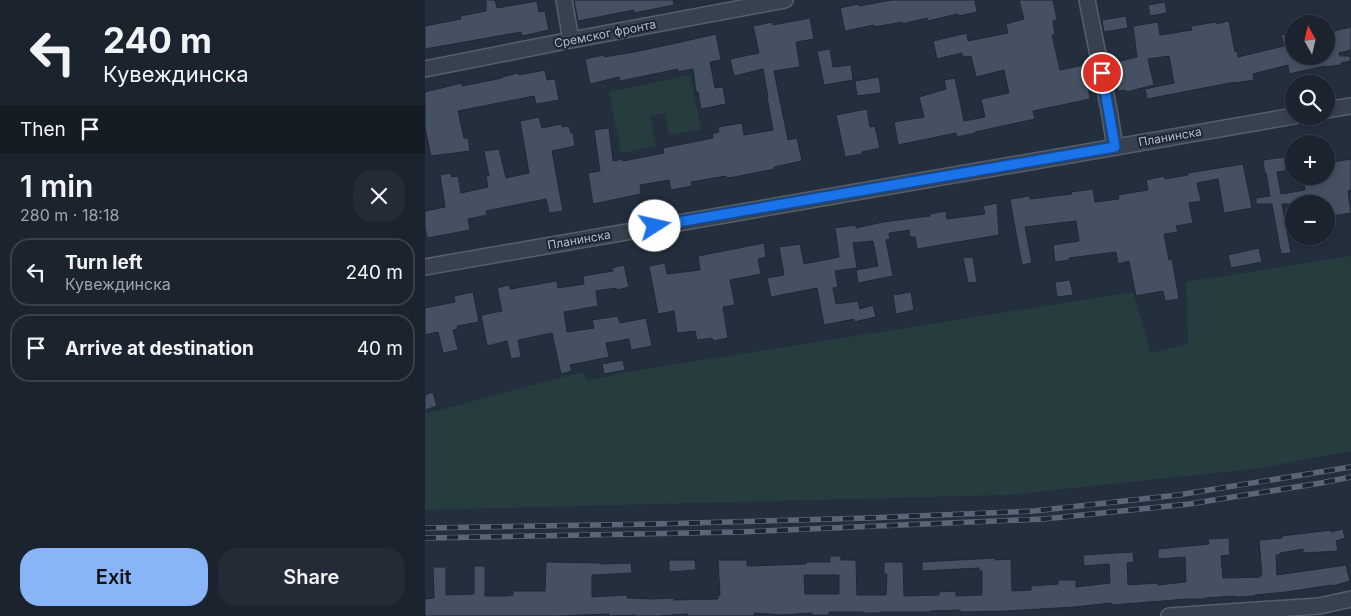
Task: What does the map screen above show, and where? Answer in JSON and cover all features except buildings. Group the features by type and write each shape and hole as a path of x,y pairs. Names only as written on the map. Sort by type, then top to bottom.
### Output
{"street":[{"path":"564,0 571,40"},
{"name":"Сремског фронта","path":"425,69 785,0"},
{"path":"1087,0 1115,147"},
{"path":"1335,109 1351,106"},
{"name":"Планинска","path":"425,267 1285,118"},
{"path":"1169,616 1319,611 1351,599"}],"green space":[{"path":"690,75 701,129 669,135 664,113 650,116 656,146 621,153 609,92"},
{"path":"1351,256 1351,451 1253,469 1006,495 425,510 425,414 582,372 588,381 627,372 1133,292 1151,353 1188,344 1186,282"}],"railway":[{"path":"425,528 655,524 1034,511 1178,495 1351,467"},
{"path":"425,538 739,532 1044,519 1189,504 1351,477"}],"route":[{"path":"655,226 1115,147 1102,73"}]}
